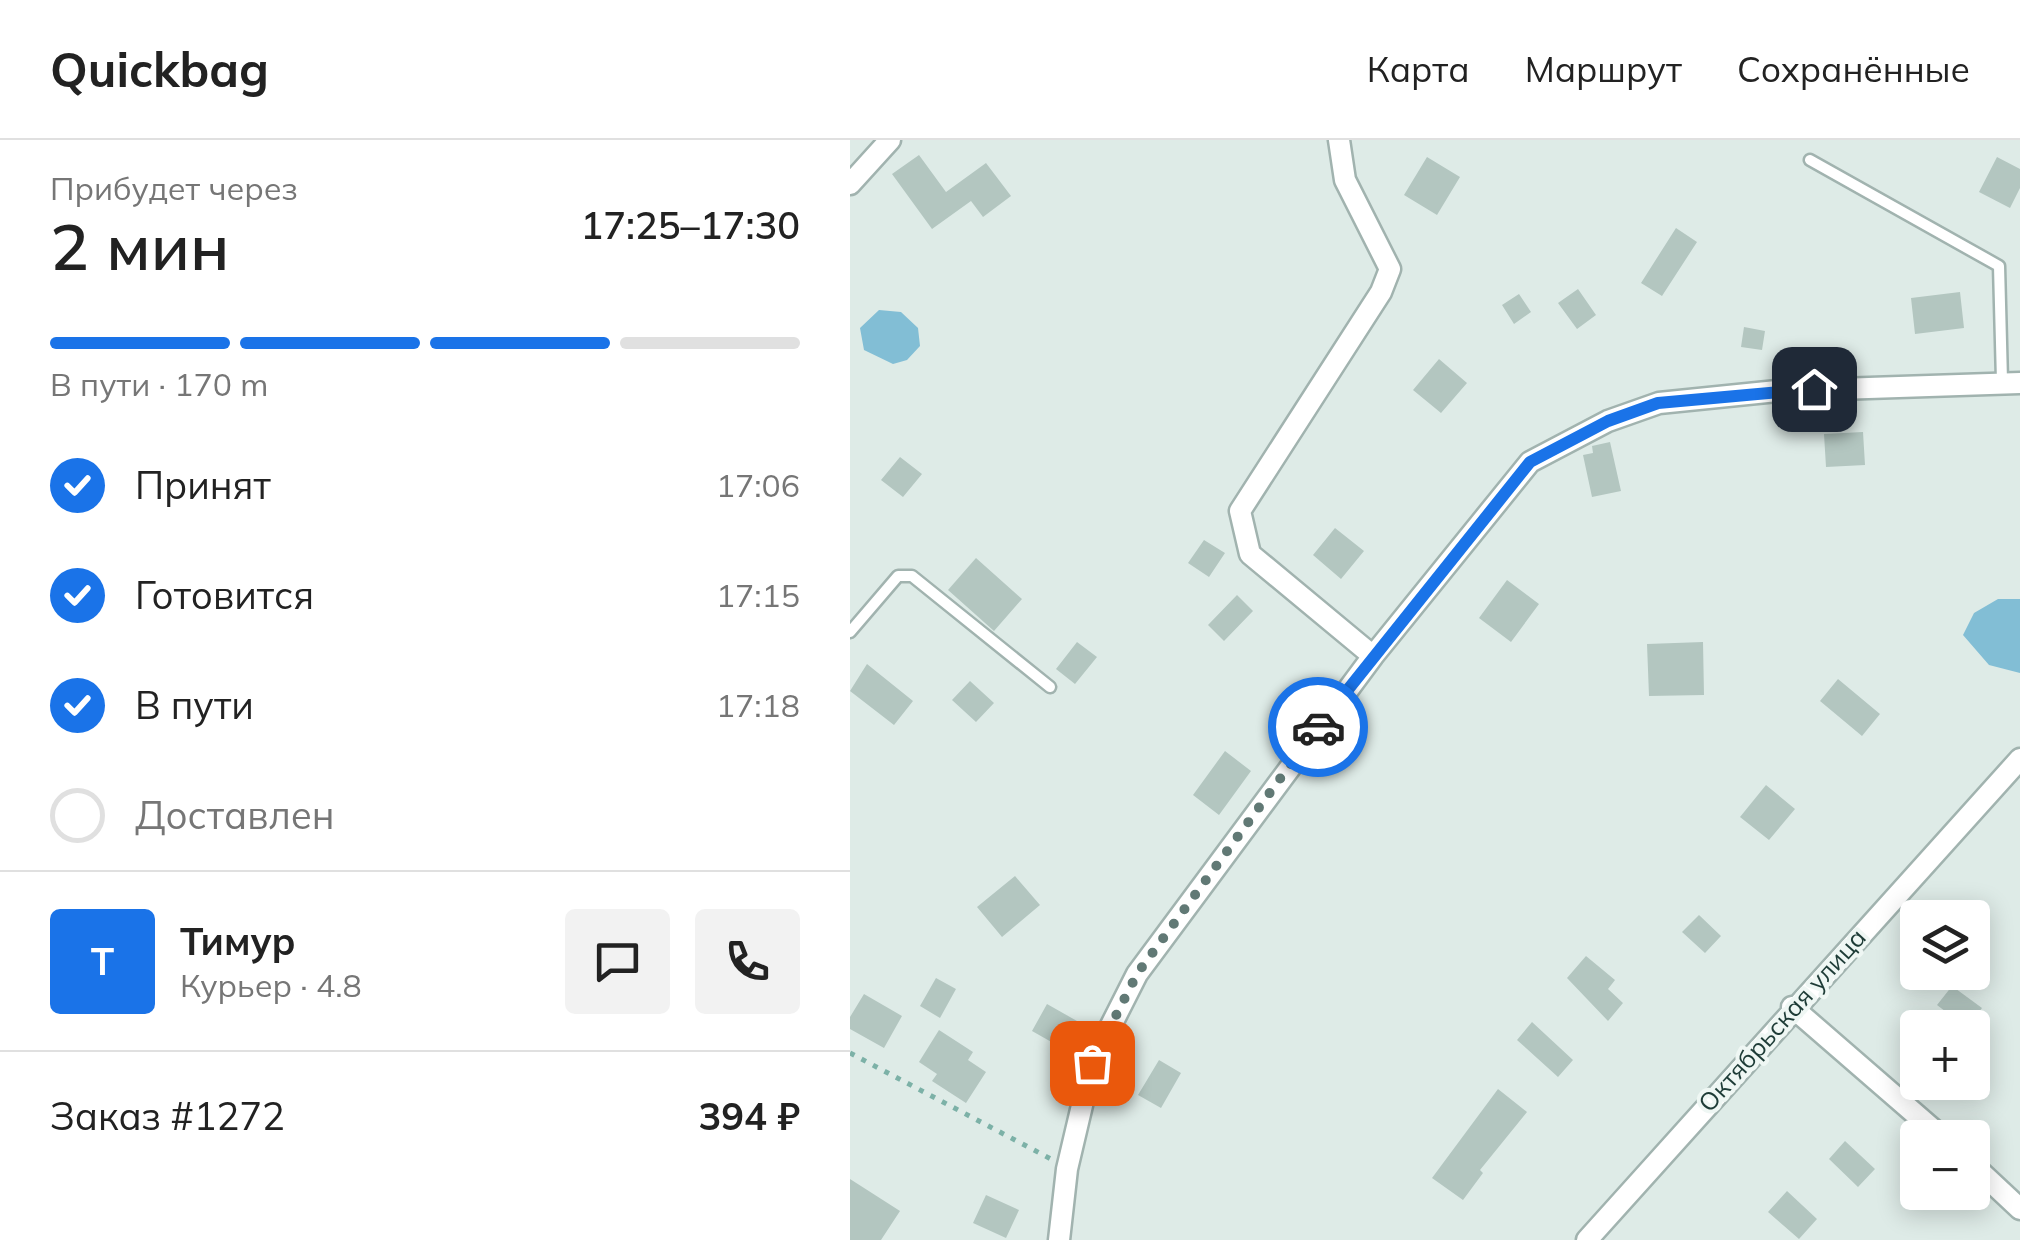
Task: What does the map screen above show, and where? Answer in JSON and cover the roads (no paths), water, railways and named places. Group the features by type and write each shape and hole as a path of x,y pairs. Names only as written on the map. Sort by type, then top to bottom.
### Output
{"street":[{"path":"850,184 890,140"},
{"path":"1339,140 1345,180 1390,270 1382,292 1240,510 1250,554 1373,656"},
{"path":"1060,1240 1067,1169 1092,1063 1137,974 1373,656 1530,462 1608,421 1658,403 1777,390 2011,382"},
{"name":"Октябрьская улица","path":"1594,1238 1792,1007 2020,759"},
{"path":"1792,1007 1921,1120"},
{"path":"1990,1181 2020,1209"}],"lane":[{"path":"1810,160 2000,266 2011,382"},
{"path":"850,632 898,576 912,576 1050,687"}],"water":[{"path":"879,310 901,312 918,328 920,346 907,360 893,364 864,350 860,328"},
{"path":"1998,599 2020,599 2020,673 1989,665 1963,635 1974,613"}]}
